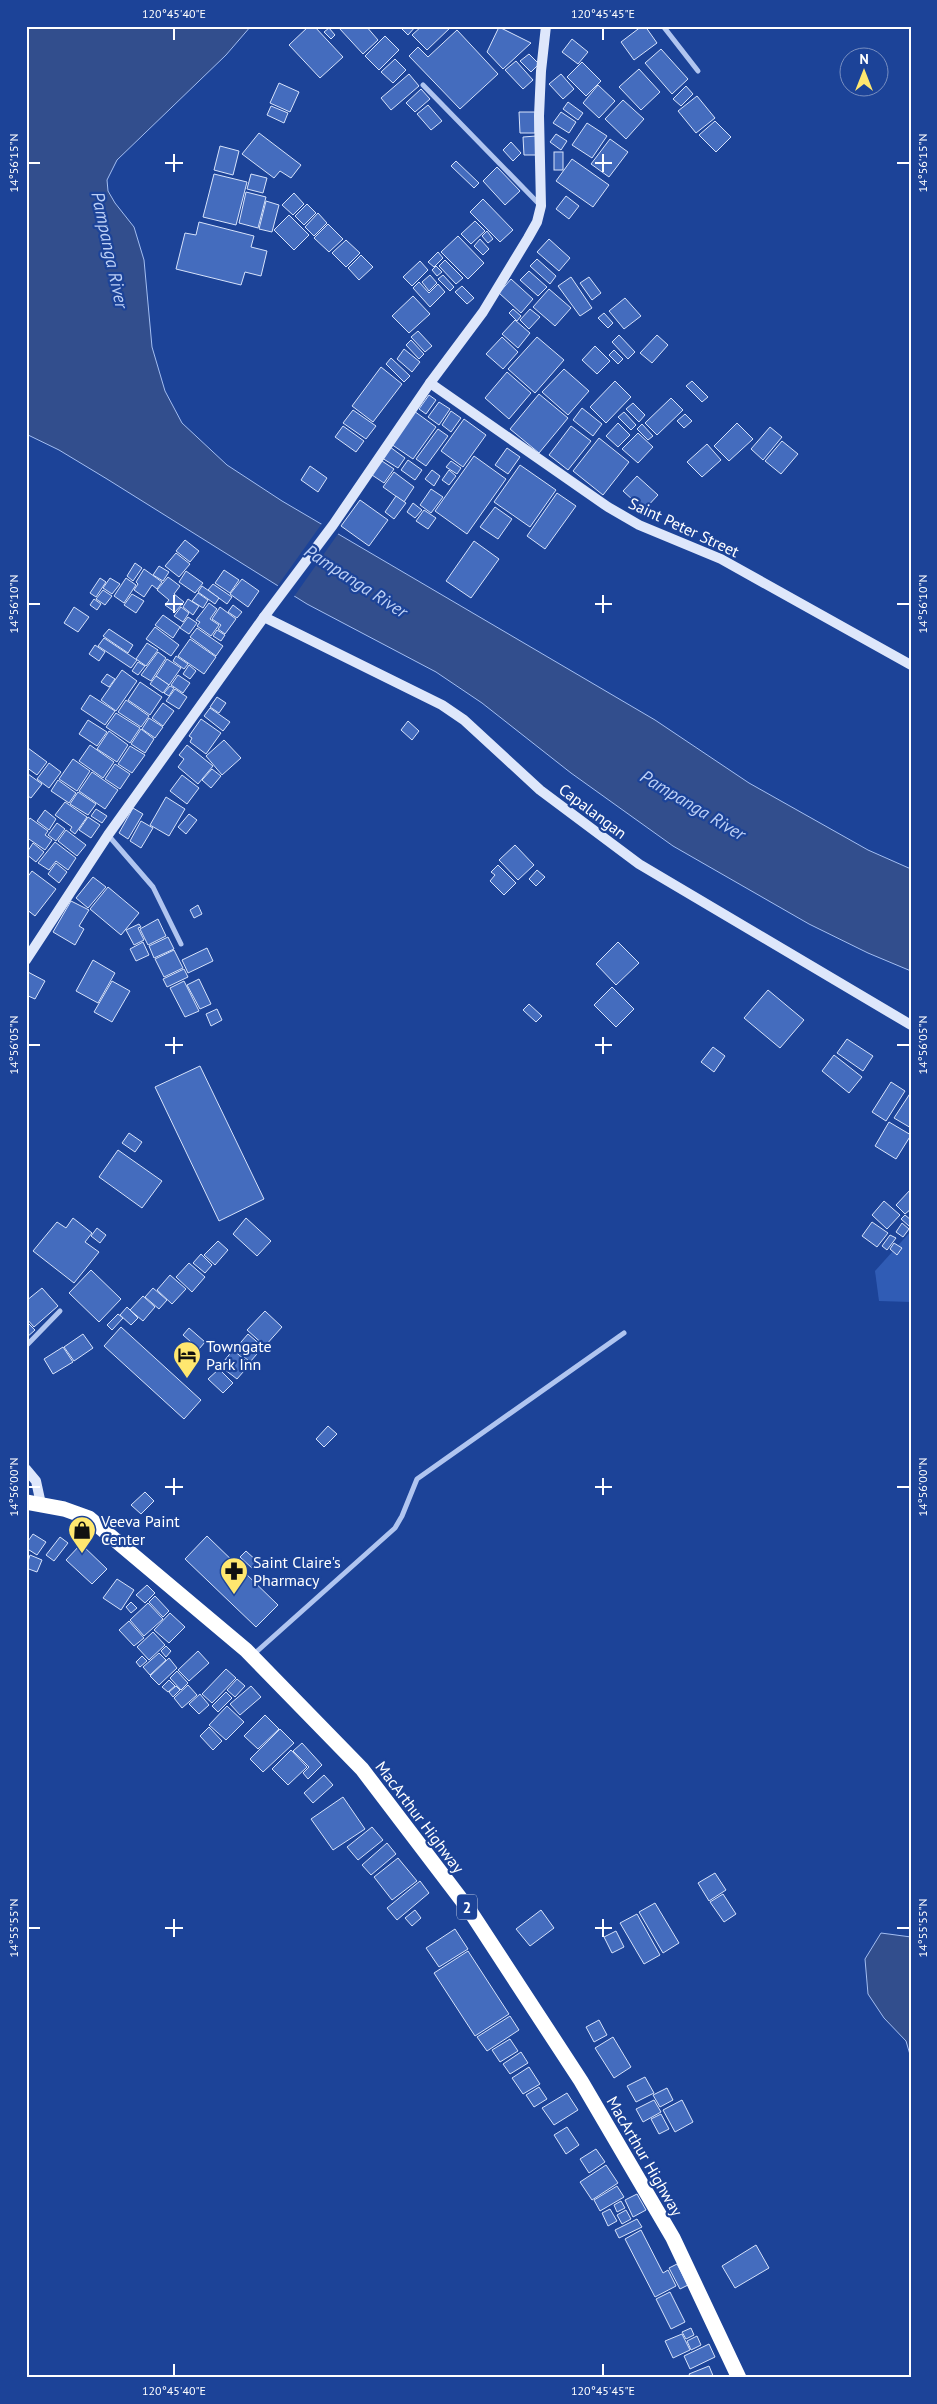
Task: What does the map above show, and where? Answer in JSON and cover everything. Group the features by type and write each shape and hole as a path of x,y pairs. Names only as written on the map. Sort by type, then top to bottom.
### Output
{"highway":[{"name":"MacArthur Highway","path":"34,1503 64,1509 89,1518 252,1656 362,1769 470,1911 581,2081 668,2229 739,2378"}],"main road":[{"path":"26,960 108,835 264,617 333,525 430,383 483,312 537,222 541,206 540,107 546,26"},
{"name":"Saint Peter Street","path":"430,383 608,507 639,525 721,559 911,665"},
{"name":"Capalangan","path":"264,617 442,705 464,720 540,790 639,864 911,1025"},
{"name":"MacArthur Highway","path":"26,1469 36,1482 34,1503"}],"street":[{"path":"663,26 698,71"},
{"path":"423,85 541,206"},
{"path":"108,835 153,887 181,944"},
{"path":"26,1346 60,1311"},
{"path":"252,1656 395,1528 417,1479 624,1333"}],"shaded area":[{"path":"911,1231 911,1302 879,1301 875,1271"}],"water":[{"name":"Pampanga River","path":"26,26 251,26 226,55 117,160 107,180 108,191 134,227 144,260 152,347 165,391 182,423 227,465 282,501 655,720 749,783 868,850 911,869 911,971 868,953 809,924 673,846 571,773 482,703 436,672 307,604 107,479 59,450 26,434"},
{"path":"881,1933 911,1937 911,2058 906,2041 884,2018 868,1994 865,1959"}],"pier":[{"path":"323,522 340,531 293,598 276,588"}],"building":[{"path":"309,26 314,26 343,57 320,78 289,45"},
{"path":"341,26 366,26 378,40 363,54 339,28"},
{"path":"399,26 416,26 408,35"},
{"path":"422,26 452,26 427,50 412,35"},
{"path":"642,26 645,26 657,43 634,60 621,42"},
{"path":"499,27 531,43 503,69 487,52"},
{"path":"329,28 335,35 331,39 324,32"},
{"path":"457,30 498,74 460,109 409,56 418,47 428,57"},
{"path":"385,36 399,50 379,70 365,56"},
{"path":"572,39 588,52 578,64 562,52"},
{"path":"661,49 688,79 672,94 645,63"},
{"path":"529,54 539,64 531,72 520,61"},
{"path":"395,59 406,70 393,83 381,72"},
{"path":"516,61 533,80 523,89 505,70"},
{"path":"582,62 601,81 586,96 567,77"},
{"path":"639,69 660,92 641,110 619,87"},
{"path":"409,74 419,86 391,110 381,98"},
{"path":"561,74 574,89 563,99 549,84"},
{"path":"279,83 299,92 290,112 270,103"},
{"path":"598,85 615,101 599,118 583,103"},
{"path":"686,86 693,94 681,106 673,99"},
{"path":"421,89 430,99 415,112 406,103"},
{"path":"697,96 715,118 696,133 678,111"},
{"path":"623,100 644,119 626,139 605,119"},
{"path":"568,102 583,113 578,120 563,109"},
{"path":"428,105 442,121 431,130 417,114"},
{"path":"271,106 288,113 284,123 267,115"},
{"path":"519,112 535,112 535,133 520,133"},
{"path":"561,112 576,122 569,133 553,123"},
{"path":"715,121 731,137 716,152 699,135"},
{"path":"587,123 607,136 592,158 572,145"},
{"path":"259,133 301,165 291,178 280,171 274,178 242,154"},
{"path":"556,134 567,141 561,150 550,142"},
{"path":"536,136 537,155 524,155 523,137"},
{"path":"610,139 628,152 609,177 591,164"},
{"path":"511,142 521,153 513,161 503,150"},
{"path":"220,146 239,151 233,175 214,170"},
{"path":"554,152 563,152 563,170 554,170"},
{"path":"572,159 609,185 593,207 556,181"},
{"path":"456,161 479,183 474,188 451,166"},
{"path":"497,167 520,191 505,205 483,181"},
{"path":"214,174 247,182 236,225 203,217"},
{"path":"251,174 267,178 263,193 247,189"},
{"path":"246,192 266,197 258,228 239,223"},
{"path":"294,193 304,204 293,215 282,205"},
{"path":"566,196 579,206 569,219 556,209"},
{"path":"483,199 513,230 500,242 470,212"},
{"path":"266,201 279,205 272,232 259,229"},
{"path":"307,204 316,213 304,225 295,216"},
{"path":"318,213 327,223 314,236 305,227"},
{"path":"289,215 309,235 294,250 274,230"},
{"path":"475,221 485,231 471,244 461,234"},
{"path":"199,222 254,236 251,247 267,251 261,276 245,272 241,285 176,269 185,233 196,235"},
{"path":"328,224 343,239 329,252 314,238"},
{"path":"487,231 493,239 488,243 482,236"},
{"path":"458,236 484,263 468,279 441,252"},
{"path":"480,239 489,249 483,255 474,246"},
{"path":"549,239 570,258 559,271 537,252"},
{"path":"346,240 360,253 346,267 332,253"},
{"path":"438,252 443,258 434,267 428,262"},
{"path":"361,255 373,267 359,280 348,268"},
{"path":"537,259 556,276 550,284 530,266"},
{"path":"445,260 463,278 456,284 439,266"},
{"path":"420,261 428,270 412,286 403,277"},
{"path":"436,266 442,272 437,276 432,270"},
{"path":"529,271 547,287 538,296 520,280"},
{"path":"430,275 437,283 429,291 422,282"},
{"path":"443,275 454,287 450,291 438,279"},
{"path":"571,277 592,308 580,316 558,286"},
{"path":"589,277 601,293 592,300 580,283"},
{"path":"511,279 533,299 521,313 499,293"},
{"path":"419,282 429,293 438,284 445,292 430,307 413,288"},
{"path":"462,286 474,298 467,304 455,292"},
{"path":"549,289 571,308 555,326 533,307"},
{"path":"413,296 430,314 409,333 392,316"},
{"path":"625,298 641,316 624,329 609,311"},
{"path":"513,309 521,316 517,321 509,313"},
{"path":"530,309 540,317 529,329 520,320"},
{"path":"604,313 613,323 608,328 598,318"},
{"path":"515,320 530,333 518,348 502,334"},
{"path":"418,331 432,346 425,352 411,337"},
{"path":"619,335 635,352 628,359 612,342"},
{"path":"657,335 668,345 652,363 640,353"},
{"path":"502,337 518,352 503,369 486,354"},
{"path":"537,337 564,360 535,393 508,369"},
{"path":"411,340 424,354 419,359 406,345"},
{"path":"595,346 610,361 597,374 582,360"},
{"path":"404,349 420,362 412,372 397,359"},
{"path":"614,350 623,359 618,364 609,355"},
{"path":"391,358 410,376 404,382 386,364"},
{"path":"381,367 402,384 373,422 352,406"},
{"path":"564,369 589,391 568,415 542,392"},
{"path":"507,372 531,393 509,419 485,398"},
{"path":"615,381 631,397 606,423 590,407"},
{"path":"692,381 708,397 702,402 686,386"},
{"path":"539,394 568,418 539,453 510,429"},
{"path":"429,395 436,400 426,414 419,409"},
{"path":"671,398 683,410 657,435 645,423"},
{"path":"439,402 450,409 439,425 428,417"},
{"path":"633,403 645,415 639,422 626,409"},
{"path":"582,408 602,424 593,436 573,420"},
{"path":"353,410 376,426 366,439 343,423"},
{"path":"414,411 436,427 413,459 391,444"},
{"path":"451,411 461,418 451,432 442,425"},
{"path":"624,412 636,425 631,430 618,417"},
{"path":"685,414 692,421 684,428 677,421"},
{"path":"464,419 486,435 463,467 441,451"},
{"path":"618,423 630,435 618,447 606,436"},
{"path":"737,423 753,439 729,461 714,446"},
{"path":"642,424 653,436 648,440 637,429"},
{"path":"343,426 364,441 356,452 335,437"},
{"path":"571,426 591,441 568,470 549,455"},
{"path":"770,427 782,437 763,460 751,449"},
{"path":"438,429 448,436 426,466 416,459"},
{"path":"638,433 653,447 638,463 622,449"},
{"path":"599,438 629,462 603,495 573,471"},
{"path":"782,441 798,454 781,474 765,461"},
{"path":"707,444 721,460 702,477 687,462"},
{"path":"390,447 405,458 398,468 382,458"},
{"path":"507,448 520,457 508,474 495,465"},
{"path":"474,456 506,479 467,534 435,511"},
{"path":"379,459 394,469 384,483 369,473"},
{"path":"408,460 422,470 415,480 401,470"},
{"path":"451,461 461,468 457,474 446,467"},
{"path":"520,465 556,490 530,527 494,502"},
{"path":"310,466 327,478 318,492 301,480"},
{"path":"432,470 440,476 434,486 425,479"},
{"path":"449,470 456,476 449,485 442,480"},
{"path":"394,472 414,487 404,502 383,487"},
{"path":"637,476 658,495 644,510 623,491"},
{"path":"431,489 443,497 431,513 420,505"},
{"path":"557,493 576,506 545,549 527,536"},
{"path":"396,496 406,503 394,519 385,512"},
{"path":"360,500 388,520 369,546 341,526"},
{"path":"413,503 422,510 415,518 407,512"},
{"path":"495,507 512,519 498,539 480,527"},
{"path":"424,510 436,518 428,529 416,521"},
{"path":"185,540 199,551 190,562 176,551"},
{"path":"474,541 499,559 471,598 446,581"},
{"path":"176,553 190,564 179,577 165,566"},
{"path":"135,563 142,568 133,581 127,576"},
{"path":"159,566 169,572 163,581 153,575"},
{"path":"144,569 162,582 157,589 152,585 144,597 134,590 138,584 136,582"},
{"path":"224,570 239,580 230,593 215,583"},
{"path":"186,571 203,583 195,593 179,582"},
{"path":"168,577 180,586 174,594 184,602 175,612 165,605 169,600 157,590"},
{"path":"100,578 106,582 96,597 90,593"},
{"path":"110,578 120,584 112,594 103,588"},
{"path":"126,578 136,585 124,603 114,596"},
{"path":"242,579 259,591 248,607 230,594"},
{"path":"213,584 232,597 227,604 208,590"},
{"path":"202,586 219,598 215,604 198,592"},
{"path":"103,590 112,596 105,605 96,599"},
{"path":"198,593 208,600 203,608 192,601"},
{"path":"132,594 144,601 136,613 124,605"},
{"path":"94,599 101,604 97,610 90,605"},
{"path":"188,599 199,606 193,615 183,607"},
{"path":"209,603 217,609 210,619 219,625 211,636 197,626 200,622 196,620"},
{"path":"233,605 242,612 237,618 228,612"},
{"path":"74,607 89,617 78,632 64,623"},
{"path":"181,607 189,613 183,622 174,616"},
{"path":"220,607 236,619 225,634 218,629 221,625 212,619"},
{"path":"163,615 180,627 173,638 155,625"},
{"path":"188,617 197,623 189,634 180,628"},
{"path":"155,627 179,645 171,656 146,639"},
{"path":"197,628 223,646 216,656 190,637"},
{"path":"109,629 133,645 128,653 103,636"},
{"path":"217,630 225,635 221,641 213,636"},
{"path":"104,638 137,660 131,668 98,646"},
{"path":"190,639 216,657 204,674 178,656"},
{"path":"147,643 158,650 146,666 136,659"},
{"path":"95,645 105,652 99,661 89,654"},
{"path":"158,652 166,658 151,681 141,675"},
{"path":"176,656 188,664 184,669 173,661"},
{"path":"167,659 181,668 169,685 156,676"},
{"path":"138,662 145,666 138,675 132,671"},
{"path":"189,665 196,671 190,679 183,674"},
{"path":"122,670 137,681 116,711 101,700"},
{"path":"107,674 115,679 109,687 101,682"},
{"path":"178,675 190,683 183,693 171,685"},
{"path":"156,676 169,685 163,693 150,684"},
{"path":"140,682 162,697 150,715 128,700"},
{"path":"170,686 174,688 169,696 164,693"},
{"path":"175,689 187,697 179,709 166,701"},
{"path":"90,695 115,711 105,725 81,709"},
{"path":"217,697 226,703 219,713 210,707"},
{"path":"126,700 149,716 141,727 118,712"},
{"path":"163,703 174,711 163,726 152,718"},
{"path":"210,708 230,722 223,731 204,716"},
{"path":"116,713 140,728 130,743 106,727"},
{"path":"149,718 163,727 155,738 142,729"},
{"path":"201,719 221,733 206,754 190,742 192,738 189,736"},
{"path":"88,720 107,732 97,746 79,734"},
{"path":"408,721 419,731 412,740 401,730"},
{"path":"141,729 154,739 145,753 131,744"},
{"path":"109,731 128,745 117,762 97,749"},
{"path":"224,740 241,758 222,775 206,756"},
{"path":"90,745 114,762 103,778 79,761"},
{"path":"187,745 213,766 198,784 178,767 184,759 179,755"},
{"path":"130,746 145,755 132,773 118,764"},
{"path":"28,748 47,762 37,775 26,767"},
{"path":"73,759 90,771 77,791 59,779"},
{"path":"49,763 61,772 49,788 37,779"},
{"path":"115,764 130,774 120,789 105,779"},
{"path":"212,769 221,776 211,788 202,780"},
{"path":"92,772 118,790 105,809 79,791"},
{"path":"28,774 42,784 31,798 26,795 26,777"},
{"path":"182,775 199,788 187,804 170,791"},
{"path":"58,780 76,793 69,803 51,791"},
{"path":"78,792 96,804 88,815 70,804"},
{"path":"166,797 185,809 169,836 150,825"},
{"path":"65,802 87,817 75,834 70,830 72,827 55,815"},
{"path":"133,808 143,814 128,839 119,833"},
{"path":"96,809 107,816 102,823 91,816"},
{"path":"45,810 56,819 49,830 37,821"},
{"path":"189,814 197,820 186,834 178,827"},
{"path":"88,817 100,825 91,838 79,830"},
{"path":"30,818 48,831 45,835 52,840 45,850 26,837 26,824"},
{"path":"141,821 153,828 141,848 130,841"},
{"path":"57,823 65,829 56,841 48,835"},
{"path":"66,830 86,845 77,856 58,841"},
{"path":"55,842 76,858 68,870 56,861 49,870 38,863"},
{"path":"33,843 44,852 36,862 26,854"},
{"path":"515,845 534,865 518,880 499,860"},
{"path":"56,863 67,872 59,883 48,874"},
{"path":"498,865 516,883 504,895 490,881 495,875 491,872"},
{"path":"537,870 545,877 536,886 529,879"},
{"path":"32,871 56,889 35,916 26,909 26,879"},
{"path":"93,877 106,887 88,908 76,898"},
{"path":"108,887 139,913 121,935 90,909"},
{"path":"71,901 89,910 79,926 84,929 75,945 53,932"},
{"path":"198,905 202,914 194,918 190,910"},
{"path":"158,919 166,936 148,945 140,929"},
{"path":"139,924 141,927 138,928 144,940 134,945 126,930"},
{"path":"168,937 174,949 154,958 149,946"},
{"path":"143,942 149,955 136,961 130,949"},
{"path":"618,942 639,963 616,985 596,964"},
{"path":"207,948 213,961 188,973 182,960"},
{"path":"174,950 183,968 164,977 155,959"},
{"path":"93,960 115,973 98,1003 76,991"},
{"path":"184,969 188,977 167,987 163,979"},
{"path":"26,971 45,981 35,999 26,995"},
{"path":"199,979 211,1004 200,1009 187,985"},
{"path":"112,981 130,991 112,1022 94,1012"},
{"path":"184,981 199,1011 185,1017 170,988"},
{"path":"612,987 634,1009 616,1027 594,1005"},
{"path":"768,990 804,1020 780,1048 744,1018"},
{"path":"529,1004 542,1016 536,1022 523,1010"},
{"path":"217,1009 222,1020 211,1026 206,1014"},
{"path":"847,1039 873,1056 863,1071 837,1053"},
{"path":"713,1047 725,1056 714,1072 701,1062"},
{"path":"834,1055 862,1077 849,1093 822,1071"},
{"path":"200,1066 264,1199 219,1221 155,1087"},
{"path":"891,1082 905,1091 886,1121 872,1112"},
{"path":"911,1092 911,1128 894,1118"},
{"path":"889,1122 911,1135 896,1159 875,1146"},
{"path":"129,1133 142,1142 135,1152 122,1143"},
{"path":"118,1150 162,1181 142,1208 99,1177"},
{"path":"911,1189 911,1209 905,1214 896,1205"},
{"path":"884,1201 900,1215 887,1229 872,1215"},
{"path":"905,1215 911,1220 909,1226 901,1219"},
{"path":"73,1218 92,1233 85,1242 99,1252 74,1283 33,1251 57,1222 66,1228"},
{"path":"246,1218 271,1241 257,1256 233,1234"},
{"path":"872,1222 888,1233 877,1247 862,1236"},
{"path":"902,1223 909,1229 903,1237 896,1232"},
{"path":"97,1228 106,1235 100,1243 91,1236"},
{"path":"890,1235 896,1238 887,1250 882,1246"},
{"path":"218,1241 228,1250 215,1265 204,1255"},
{"path":"894,1243 902,1248 897,1255 890,1249"},
{"path":"201,1254 212,1265 205,1273 193,1263"},
{"path":"189,1263 205,1277 192,1292 176,1277"},
{"path":"91,1270 121,1299 99,1322 69,1293"},
{"path":"170,1275 186,1289 172,1304 157,1290"},
{"path":"42,1288 58,1306 34,1327 26,1318 26,1301"},
{"path":"153,1288 167,1300 159,1309 145,1297"},
{"path":"143,1296 155,1307 143,1321 130,1310"},
{"path":"127,1307 138,1318 131,1325 120,1315"},
{"path":"265,1311 282,1327 265,1346 247,1330"},
{"path":"118,1314 123,1318 112,1330 107,1325"},
{"path":"26,1321 35,1330 26,1338"},
{"path":"121,1327 201,1400 184,1419 104,1346"},
{"path":"189,1328 205,1342 199,1349 183,1335"},
{"path":"83,1334 93,1348 74,1361 64,1347"},
{"path":"248,1334 263,1347 250,1362 235,1349"},
{"path":"63,1347 73,1362 53,1374 44,1359"},
{"path":"233,1350 250,1364 237,1379 220,1366"},
{"path":"219,1369 233,1383 223,1393 208,1379"},
{"path":"328,1426 337,1434 324,1447 316,1439"},
{"path":"145,1492 154,1501 141,1514 131,1505"},
{"path":"33,1534 46,1542 37,1555 26,1548 26,1544"},
{"path":"207,1536 278,1605 256,1627 185,1559"},
{"path":"60,1537 68,1543 54,1561 46,1555"},
{"path":"81,1544 107,1569 92,1584 66,1560"},
{"path":"246,1551 259,1563 253,1569 240,1557"},
{"path":"30,1555 42,1560 37,1572 26,1568"},
{"path":"117,1579 134,1590 121,1610 103,1598"},
{"path":"147,1585 155,1593 145,1603 136,1595"},
{"path":"155,1596 169,1611 163,1617 149,1602"},
{"path":"131,1602 137,1608 131,1613 126,1607"},
{"path":"148,1603 163,1619 144,1636 130,1620"},
{"path":"170,1613 185,1627 169,1643 154,1630"},
{"path":"129,1621 144,1638 134,1646 119,1630"},
{"path":"153,1632 165,1645 149,1660 137,1647"},
{"path":"166,1646 171,1651 166,1657 161,1651"},
{"path":"198,1651 209,1663 189,1681 178,1670"},
{"path":"159,1653 166,1660 150,1675 143,1667"},
{"path":"142,1656 147,1661 140,1667 136,1662"},
{"path":"169,1658 177,1668 159,1685 150,1676"},
{"path":"226,1669 236,1678 212,1703 202,1694"},
{"path":"177,1671 188,1683 181,1690 170,1678"},
{"path":"237,1679 245,1686 235,1697 227,1690"},
{"path":"169,1680 175,1686 168,1692 162,1687"},
{"path":"188,1685 197,1695 182,1708 174,1698"},
{"path":"176,1686 180,1690 173,1697 169,1692"},
{"path":"251,1686 261,1697 240,1715 230,1704"},
{"path":"226,1692 232,1698 218,1712 212,1706"},
{"path":"200,1694 209,1705 199,1714 189,1704"},
{"path":"227,1706 244,1722 226,1740 209,1725"},
{"path":"265,1715 279,1729 258,1749 244,1736"},
{"path":"209,1727 222,1741 213,1750 200,1736"},
{"path":"280,1729 294,1743 263,1772 250,1759"},
{"path":"302,1743 322,1765 308,1779 303,1773 309,1767 293,1751"},
{"path":"291,1750 307,1767 288,1785 272,1769"},
{"path":"324,1775 333,1785 313,1803 304,1793"},
{"path":"343,1797 365,1829 333,1850 311,1819"},
{"path":"372,1827 383,1840 358,1860 347,1847"},
{"path":"387,1843 396,1854 371,1875 362,1865"},
{"path":"398,1858 417,1881 392,1900 374,1877"},
{"path":"715,1873 726,1890 709,1901 698,1883"},
{"path":"420,1881 429,1893 397,1920 387,1908"},
{"path":"723,1894 736,1914 724,1922 710,1902"},
{"path":"655,1903 679,1943 663,1953 639,1912"},
{"path":"415,1910 421,1918 412,1926 405,1918"},
{"path":"541,1910 554,1928 530,1946 516,1929"},
{"path":"637,1914 660,1955 644,1964 620,1923"},
{"path":"455,1929 468,1949 439,1967 426,1948"},
{"path":"616,1931 624,1947 612,1953 604,1937"},
{"path":"468,1951 509,2014 475,2036 434,1973"},
{"path":"510,2016 519,2030 487,2051 477,2037"},
{"path":"599,2020 607,2035 594,2042 586,2027"},
{"path":"613,2037 631,2067 614,2078 595,2048"},
{"path":"510,2039 518,2051 500,2062 492,2050"},
{"path":"521,2052 528,2063 510,2074 503,2064"},
{"path":"529,2067 540,2084 523,2094 512,2078"},
{"path":"645,2077 654,2093 636,2102 627,2086"},
{"path":"539,2087 547,2099 534,2107 526,2095"},
{"path":"667,2088 673,2100 660,2107 653,2095"},
{"path":"567,2093 578,2110 554,2125 542,2108"},
{"path":"654,2100 661,2112 643,2122 636,2109"},
{"path":"682,2100 693,2122 675,2132 663,2110"},
{"path":"661,2114 669,2129 659,2134 651,2119"},
{"path":"567,2127 579,2145 566,2154 554,2135"},
{"path":"596,2149 605,2162 589,2173 580,2159"},
{"path":"606,2165 618,2183 592,2200 580,2182"},
{"path":"617,2186 624,2197 600,2211 594,2200"},
{"path":"637,2194 646,2210 633,2217 625,2200"},
{"path":"621,2201 625,2208 617,2212 614,2205"},
{"path":"610,2209 617,2221 608,2226 602,2213"},
{"path":"626,2210 631,2219 622,2224 617,2215"},
{"path":"637,2219 642,2227 619,2238 615,2230"},
{"path":"641,2230 663,2273 668,2270 676,2286 655,2297 625,2239"},
{"path":"756,2245 769,2268 735,2288 722,2266"},
{"path":"677,2264 688,2285 680,2289 669,2268"},
{"path":"670,2292 685,2322 671,2329 656,2299"},
{"path":"691,2328 694,2335 686,2339 682,2332"},
{"path":"682,2334 690,2350 673,2358 665,2341"},
{"path":"697,2336 701,2345 691,2350 687,2341"},
{"path":"709,2344 715,2357 690,2369 684,2356"},
{"path":"709,2366 714,2378 691,2378 689,2374"}],"place":[{"name":"Towngate Park Inn","path":"187,1379"},
{"name":"Veeva Paint Center","path":"82,1554"},
{"name":"Saint Claire's Pharmacy","path":"234,1595"}]}
